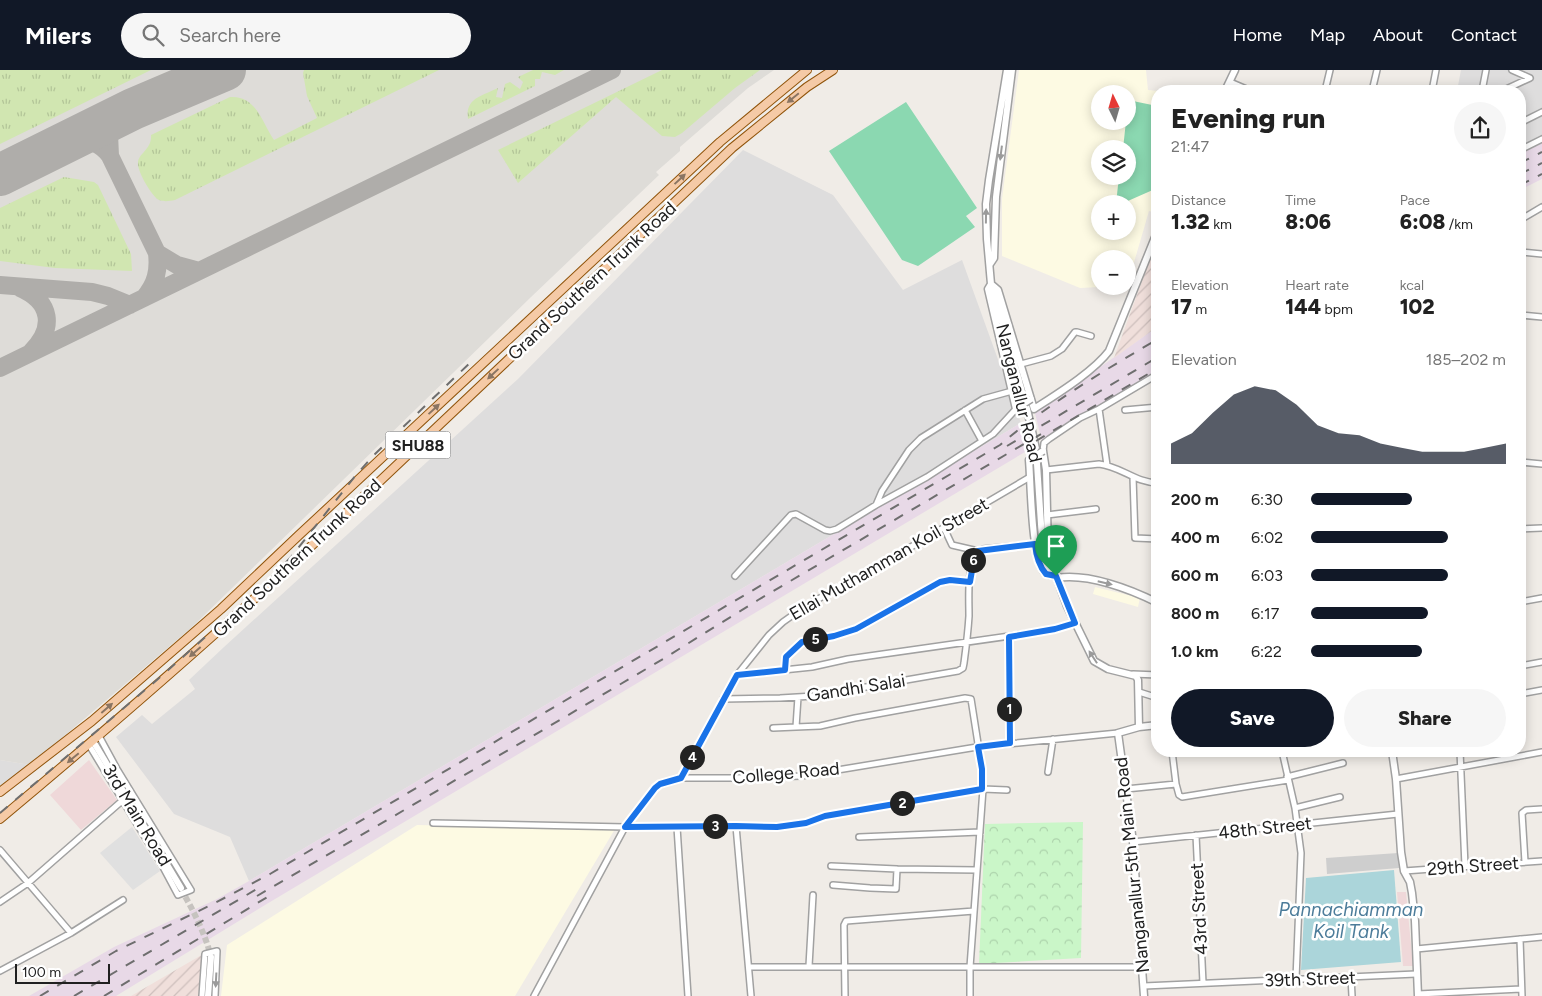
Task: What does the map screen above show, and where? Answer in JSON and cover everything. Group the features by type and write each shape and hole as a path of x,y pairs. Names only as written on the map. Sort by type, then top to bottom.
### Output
{"main road":[{"name":"Grand Southern Trunk Road","path":"0,792 92,721 221,610 720,142 807,70"},
{"name":"Grand Southern Trunk Road","path":"0,819 94,740 288,568 732,148 807,87 833,70"}],"street":[{"path":"1228,85 1235,70"},
{"path":"1326,85 1330,70"},
{"path":"1373,85 1377,70"},
{"path":"1433,85 1436,70"},
{"path":"1483,85 1486,70"},
{"path":"1512,70 1530,78 1515,85"},
{"name":"Nanganallur Road","path":"1009,73 986,204 988,256 991,284 1027,410 1036,449 1043,554 1056,577"},
{"path":"1230,82 1237,85"},
{"path":"1526,120 1542,112"},
{"path":"1526,147 1542,140"},
{"path":"1526,216 1542,207"},
{"path":"1018,407 1012,391 988,289 991,284 998,290 1034,409 1091,369 1109,352 1151,248"},
{"path":"1526,252 1542,254"},
{"path":"1526,316 1542,317"},
{"path":"1021,364 1051,356 1062,349 1075,332 1091,336"},
{"path":"1151,378 1080,418 1044,443 1043,451 1046,470 1048,550 1056,577 1091,657 1097,664 1108,669 1134,675 1151,675"},
{"path":"876,505 887,484 914,444 921,438 983,399 1012,391"},
{"path":"735,576 791,515 796,514 825,530 837,529 928,477 993,434 1018,407 1031,399"},
{"path":"1125,410 1151,408"},
{"path":"1099,409 1107,465"},
{"path":"965,410 982,441"},
{"path":"1043,451 1029,460 1035,544 1037,559 1043,571 1056,577 1078,577 1125,588 1151,600"},
{"path":"1526,463 1542,464"},
{"path":"1046,470 1093,464 1107,465 1143,482 1151,483"},
{"name":"Ellai Muthamman Koil Street","path":"681,778 737,675 769,635 783,622 799,610 1030,477"},
{"path":"1133,477 1135,538 1151,539"},
{"path":"1047,515 1096,509"},
{"path":"944,528 952,545 978,551 1035,544"},
{"path":"1526,529 1542,528"},
{"path":"966,643 970,582 974,559 978,551"},
{"path":"785,670 786,657 802,642 834,636 856,629 940,582 950,580 970,582"},
{"path":"1526,601 1542,598"},
{"name":"Gandhi Salai","path":"737,675 812,667 874,655 1009,637 1055,629 1075,623"},
{"path":"1009,637 1010,743"},
{"name":"Gandhi Salai","path":"723,699 798,697 958,671 963,668 966,643"},
{"path":"1526,665 1542,662"},
{"path":"1134,675 1138,680 1139,727"},
{"path":"1526,693 1542,690"},
{"path":"1139,692 1151,696"},
{"path":"796,727 798,697"},
{"path":"773,728 820,726 968,698 972,701 982,769 982,789 970,967 970,996"},
{"name":"College Road","path":"534,996 625,827 660,784 681,778 800,776 978,747 1118,733 1151,726"},
{"name":"Nanganallur 5th Main Road","path":"1118,733 1133,842 1144,996"},
{"path":"1048,772 1053,739"},
{"path":"94,740 117,769 191,890 178,895 123,800 94,740"},
{"name":"3rd Main Road","path":"94,740 181,888"},
{"path":"1526,755 1542,752"},
{"path":"1173,757 1176,784 1179,795 1182,797 1288,778 1342,763"},
{"path":"1283,757 1296,808 1301,875 1296,979"},
{"path":"1393,757 1400,846 1404,871 1410,882 1412,893 1418,995 1521,989"},
{"path":"1460,757 1466,866"},
{"path":"1396,779 1515,757"},
{"path":"1126,789 1176,784"},
{"path":"433,823 625,827 777,827 806,823 825,816 982,789 1007,790"},
{"path":"1296,808 1340,798"},
{"path":"0,902 28,883 123,800"},
{"path":"1525,862 1522,813 1526,810 1542,808"},
{"name":"48th Street","path":"1133,842 1398,814"},
{"path":"736,826 751,996"},
{"path":"678,827 688,996"},
{"path":"860,837 980,832"},
{"name":"43rd Street","path":"1196,835 1203,983"},
{"path":"0,850 72,933"},
{"name":"29th Street","path":"1404,871 1542,861"},
{"path":"832,866 977,870"},
{"path":"833,885 896,889 897,869"},
{"path":"809,966 813,895"},
{"path":"0,971 72,933 123,900"},
{"path":"845,996 844,925 846,920 974,912"},
{"path":"1416,949 1542,937"},
{"path":"1520,939 1522,996"},
{"path":"202,996 205,954 217,951 215,996"},
{"path":"208,996 211,956"},
{"path":"749,967 1142,967"},
{"name":"39th Street","path":"1144,986 1416,974"},
{"path":"1352,977 1352,996"}],"shaded area":[{"path":"0,70 774,70 748,88 680,147 680,151 656,172 659,175 190,629 30,765 0,760"},
{"path":"1019,70 1146,70 1148,90 1151,90 1151,212 1149,211 1136,256 1136,250 1091,250 1091,287 1080,288 1002,256 1002,199"},
{"path":"1461,70 1542,70 1542,141 1526,148 1526,85 1458,85"},
{"path":"1542,141 1542,179 1526,187 1526,148"},
{"path":"743,150 833,195 903,290 962,260 1021,423 249,881 230,837 174,814 116,737 142,715 152,724 195,689 189,680 518,379"},
{"path":"1151,256 1151,331 1114,358"},
{"path":"1151,331 1151,376 1042,442 1035,413"},
{"path":"1021,423 1025,452 265,905 116,996 29,996 114,947 217,899 249,881"},
{"path":"1095,587 1140,598 1138,607 1093,594"},
{"path":"0,760 30,765 0,789"},
{"path":"89,760 117,800 81,830 50,795"},
{"path":"417,825 615,829 515,996 221,996 227,945"},
{"path":"132,827 160,871 133,890 100,853"},
{"path":"1398,853 1399,868 1327,874 1326,858"},
{"path":"1397,892 1406,892 1413,966 1403,966"},
{"path":"205,953 201,996 131,996"}],"green space":[{"path":"0,70 151,70 0,144"},
{"path":"304,70 439,70 175,200 161,201 156,198 142,177 138,167 140,157 151,140 151,135 230,97 246,100 252,105 262,118 274,140 317,118 307,96"},
{"path":"533,70 564,70 555,75 542,72 540,79 535,79 535,86 468,119 469,106 472,102 498,88 496,97 502,98 505,84 510,82 520,89 523,82 518,77"},
{"path":"662,70 760,70 675,137 662,136 616,97 518,183 498,150"},
{"path":"906,102 977,208 966,216 975,227 918,266 902,260 829,151"},
{"path":"1136,102 1151,105 1151,191 1136,197 1136,195 1117,195 1118,185 1136,185 1136,140 1124,140 1125,130 1136,130"},
{"path":"64,177 94,182 98,185 131,254 132,271 55,268 0,261 0,208"},
{"path":"1083,822 1081,958 979,964 985,824"}],"water":[{"name":"Pannachiamman Koil Tank","path":"1394,870 1401,962 1301,970 1306,878"}],"taxiway":[{"path":"208,78 214,70"},
{"path":"0,368 612,70"},
{"path":"110,156 109,134 114,119"},
{"path":"74,138 95,143 110,156 157,253 158,266 156,277 144,298"},
{"path":"157,253 177,265 199,271"},
{"path":"0,285 92,292 130,305"},
{"path":"20,288 39,301 44,308 46,316 47,325 44,334 31,352"}],"runway":[{"path":"0,175 133,109 225,70"}],"tunnel":[{"path":"181,889 198,922 211,957"}],"railway":[{"path":"1526,160 1542,152"},
{"path":"1526,171 1542,163"},
{"path":"1526,182 1542,174"},
{"path":"40,996 116,951 270,874 1000,445 1057,402 1151,343"},
{"path":"0,813 158,679 264,585 291,557 374,455 475,358"},
{"path":"1007,446 1151,361"},
{"path":"1036,441 1151,372"},
{"path":"257,896 526,740 758,600 1041,434"},
{"path":"74,996 262,886"},
{"path":"104,996 269,896"}],"route":[{"path":"1035,544 1037,559 1043,571 1046,574 1056,576 1075,623 1055,629 1009,637 1010,743 978,747 982,769 982,789 825,816 806,823 777,827 625,827 655,788 667,781 681,778 737,675 785,670 786,657 802,642 834,636 856,629 940,582 950,580 970,582 974,559 978,551 1035,544"}]}
